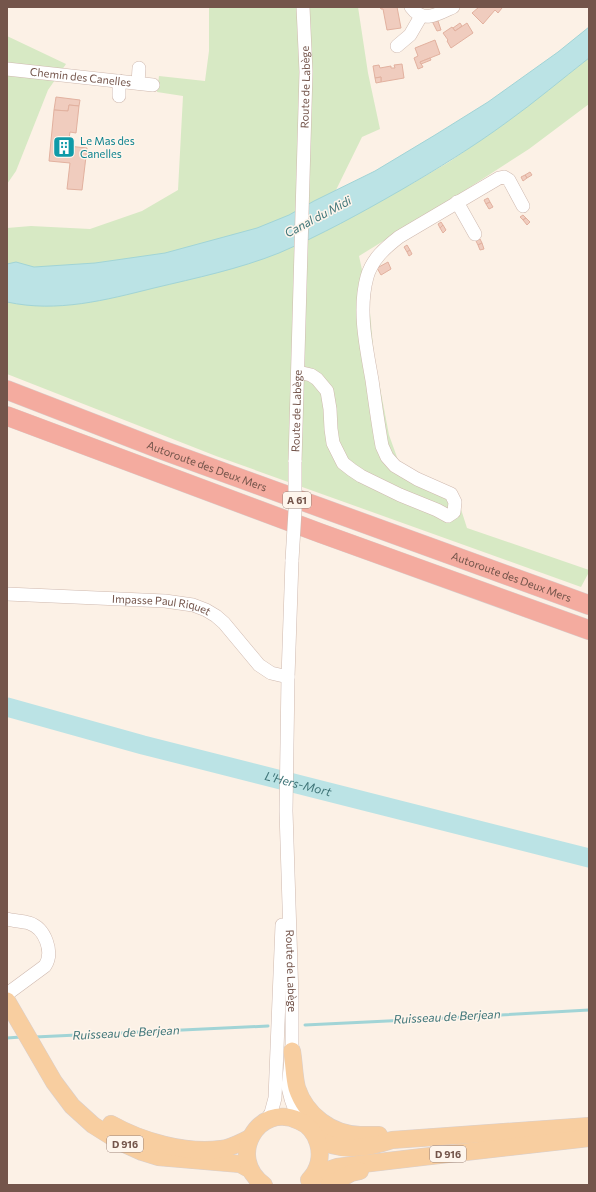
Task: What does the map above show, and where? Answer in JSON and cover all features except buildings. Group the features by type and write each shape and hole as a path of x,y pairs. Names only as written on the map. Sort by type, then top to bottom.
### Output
{"highway":[{"name":"Autoroute des Deux Mers","path":"7,390 162,450 589,605"},
{"name":"Autoroute des Deux Mers","path":"7,416 320,533 589,630"}],"main road":[{"name":"D 916","path":"7,1001 54,1082 72,1106 93,1126 120,1142 142,1152 158,1157 232,1163 240,1164 249,1168"},
{"path":"292,1051 297,1087 308,1108 317,1118 328,1127 342,1132 359,1135 381,1135 392,1140"},
{"name":"D 916","path":"38,1054 63,1084 96,1116 120,1129 146,1140 179,1147 207,1150 222,1149 250,1138"},
{"path":"263,1185 249,1168 247,1148 250,1138 265,1122 275,1118 285,1117 304,1123 312,1129 317,1138 320,1148 320,1159 317,1170 307,1182"},
{"name":"D 916","path":"317,1138 330,1145 346,1147 379,1144 392,1140 589,1126"},
{"name":"D 916","path":"307,1182 336,1167 589,1138"},
{"path":"329,1185 351,1173 411,1163 422,1156"}],"street":[{"name":"Route de Labège","path":"265,1122 271,1113 275,1098 286,813 288,676 295,512 295,462 306,72 303,7"},
{"path":"411,7 414,12 421,16 430,17 453,7"},
{"path":"397,46 410,35 421,16"},
{"path":"138,83 139,68"},
{"name":"Chemin des Canelles","path":"7,69 153,85"},
{"path":"119,96 120,82"},
{"path":"298,372 310,375 317,379 327,391 333,443 343,463 361,476 400,495 448,516 454,512 455,502 451,494 417,479 395,466 387,457 382,446 363,321 367,276 374,260 399,237 499,178 504,177 509,180 523,206"},
{"path":"457,202 475,234"},
{"name":"Impasse Paul Riquet","path":"7,594 164,601 193,605 206,610 224,623 259,665 271,673 288,676"},
{"name":"Route de Labège","path":"286,813 292,998 292,1051 288,1087 296,1113 304,1123"},
{"path":"7,919 29,923 36,926 45,938 48,951 48,962 45,966 7,994"}],"green space":[{"path":"209,7 358,7 368,73 380,129 362,137 336,190 408,186 449,162 507,122 589,58 589,104 529,149 359,256 369,302 374,356 389,435 398,460 459,503 467,528 589,570 581,587 216,456 7,374 7,228 31,226 90,229 142,211 178,190 183,96 157,92 159,76 205,81 209,51"},
{"path":"7,36 66,64 48,90 16,171 7,184"}],"water":[{"name":"Canal du Midi","path":"589,27 589,58 528,107 455,158 371,207 310,239 264,259 201,277 100,301 63,306 26,305 7,302 7,264 16,262 34,267 95,263 165,253 257,228 289,215 375,171 488,102 558,52"}],"waterway":[{"name":"L'Hers-Mort","path":"7,707 143,745 589,858"},
{"name":"Ruisseau de Berjean","path":"305,1025 589,1010"},
{"name":"Ruisseau de Berjean","path":"35,1037 268,1026"},
{"name":"Ruisseau de Berjean","path":"7,1038 21,1037"}],"place":[{"name":"Le Mas des Canelles","path":"64,147"}]}
